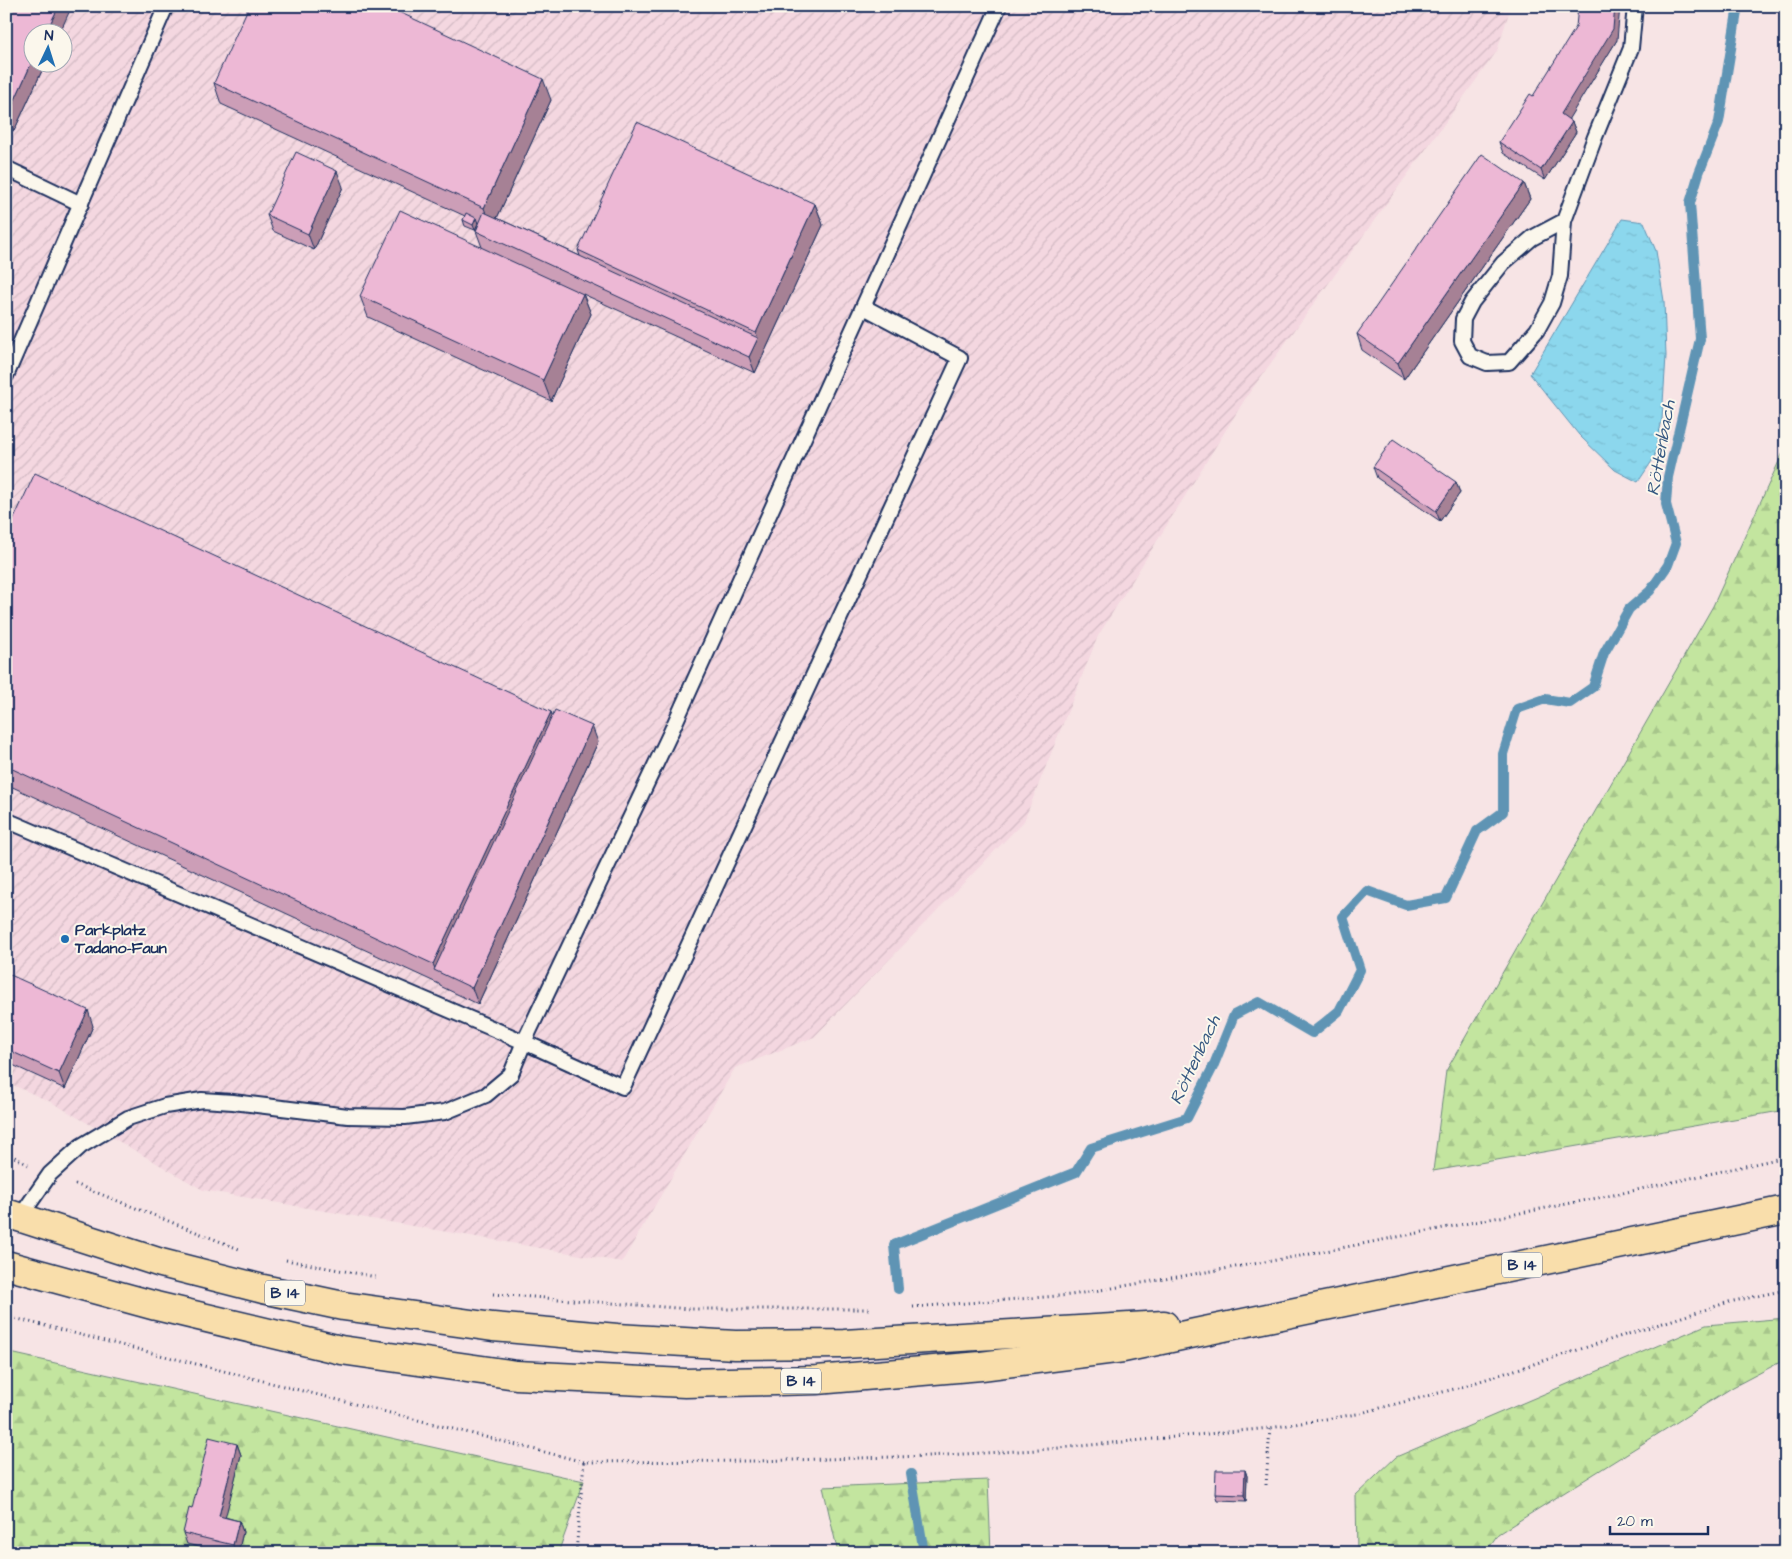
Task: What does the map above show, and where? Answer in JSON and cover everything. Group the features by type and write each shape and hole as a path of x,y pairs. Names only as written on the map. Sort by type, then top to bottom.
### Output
{"main road":[{"name":"B 14","path":"6,1265 156,1306 341,1350 516,1375 685,1383 817,1380 981,1366 1123,1348 1786,1210"},
{"name":"B 14","path":"13,1215 161,1263 343,1306 493,1327 607,1337 735,1344 844,1344 1258,1319"}],"lane":[{"path":"6,376 166,6"},
{"path":"13,1215 50,1174 81,1146 128,1118 165,1106 202,1100 348,1116 404,1117 445,1112 486,1095 511,1074 524,1042 670,734 999,6"},
{"path":"1564,221 1532,238 1503,263 1472,302 1463,318 1462,341 1470,356 1487,363 1509,362 1537,330 1552,303 1560,276 1564,221 1631,48 1635,6"},
{"path":"6,168 81,204"},
{"path":"6,820 524,1042 623,1088 960,358 864,307"}],"path":[{"path":"6,1152 25,1164 248,1252"},
{"path":"906,1307 1080,1294 1319,1252 1618,1194 1786,1157"},
{"path":"277,1258 383,1278"},
{"path":"6,1316 584,1462 756,1461 927,1456 1038,1450 1270,1428 1357,1414 1458,1388 1729,1302 1786,1290"},
{"path":"488,1293 690,1309 877,1309"},
{"path":"1266,1485 1270,1428"},
{"path":"576,1553 584,1462"}],"shaded area":[{"path":"6,6 1511,6 1497,51 1247,396 1098,636 1024,821 814,1037 735,1068 622,1262 203,1190 51,1102 6,1082"}],"green space":[{"path":"1786,446 1786,1110 1433,1171 1446,1071 1713,606"},
{"path":"1786,1318 1786,1359 1733,1387 1498,1534 1485,1553 1357,1553 1356,1495 1396,1457 1706,1325"},
{"path":"6,1352 584,1481 558,1553 6,1553"},
{"path":"988,1480 991,1553 838,1553 823,1487"}],"water":[{"path":"1622,219 1644,222 1656,251 1664,301 1666,356 1662,419 1654,458 1638,482 1615,470 1579,435 1530,374"}],"building":[{"path":"6,6 59,6 51,22 22,22 22,72 27,72 8,115 6,114"},
{"path":"249,6 386,6 543,79 484,208 214,83"},
{"path":"1578,6 1615,6 1613,29 1561,114 1572,122 1541,170 1499,142 1530,94 1533,96 1576,27"},
{"path":"637,122 815,204 756,333 578,250"},
{"path":"296,152 337,171 308,234 267,215"},
{"path":"1482,154 1524,183 1398,363 1357,334"},
{"path":"400,210 583,294 543,380 360,296"},
{"path":"484,212 758,338 749,357 476,231"},
{"path":"466,213 476,218 473,225 463,220"},
{"path":"1393,439 1456,482 1436,511 1373,467"},
{"path":"35,473 551,712 433,964 6,766 6,536"},
{"path":"555,710 592,726 472,988 434,970"},
{"path":"6,973 88,1010 59,1073 6,1049"},
{"path":"209,1437 237,1444 219,1516 239,1521 233,1545 183,1533 189,1508 192,1509"},
{"path":"1216,1470 1245,1470 1244,1495 1215,1494"}],"waterway":[{"name":"Röttenbach","path":"898,1289 894,1245 1076,1172 1091,1148 1187,1118 1213,1067 1234,1015 1259,1002 1312,1033 1339,1011 1360,970 1343,917 1367,891 1406,905 1446,898 1477,831 1503,812 1503,754 1517,709 1545,699 1570,703 1593,687 1604,653 1629,609 1650,591 1668,565 1676,543 1666,504 1668,477 1700,339 1690,203 1699,173 1719,122 1738,6"},
{"name":"Röttenbach","path":"911,1474 924,1553"}],"place":[{"name":"Parkplatz Tadano-Faun","path":"65,939"}]}
